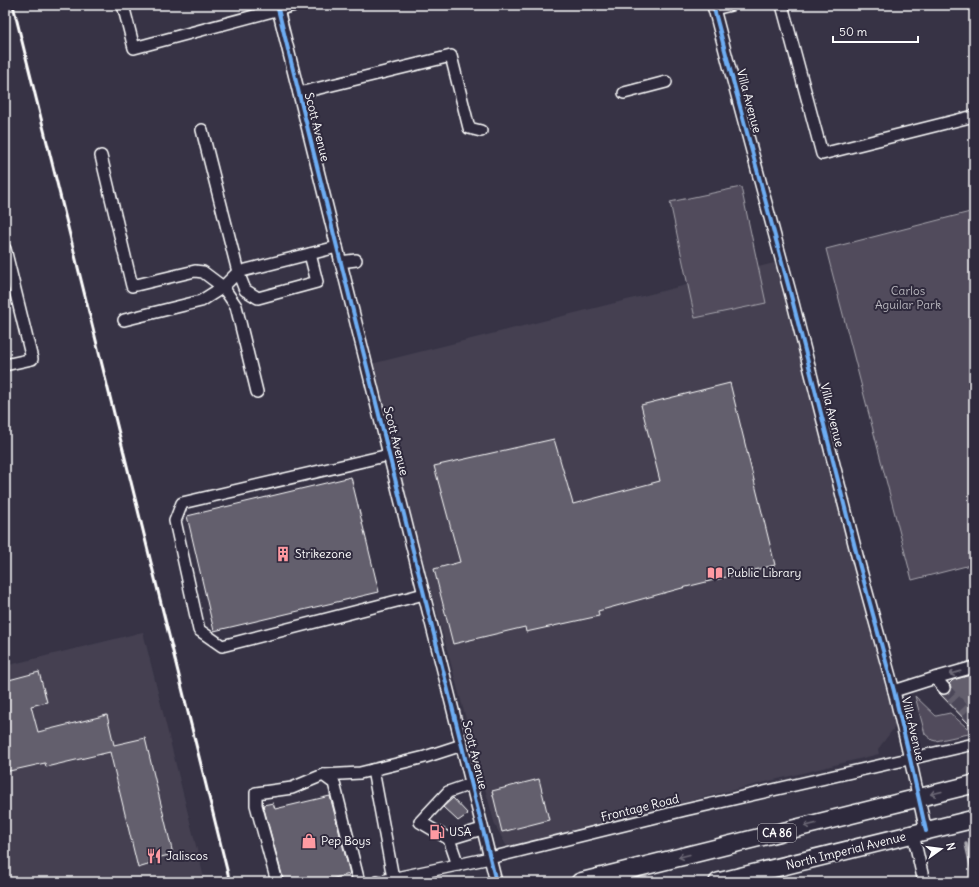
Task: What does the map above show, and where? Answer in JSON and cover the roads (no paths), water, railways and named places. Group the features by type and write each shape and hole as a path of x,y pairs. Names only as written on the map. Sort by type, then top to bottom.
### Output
{"highway":[{"name":"CA 86","path":"580,882 974,784"},
{"name":"North Imperial Avenue","path":"718,882 974,819"}],"street":[{"path":"123,5 134,48 278,7 295,5"},
{"path":"714,7 732,5"},
{"path":"782,5 822,154 974,116"},
{"name":"Scott Avenue","path":"278,7 340,262 496,882"},
{"name":"Villa Avenue","path":"714,7 795,311 860,567 894,691 918,798 919,832 924,882"},
{"path":"299,93 451,56 469,128 481,131"},
{"path":"624,93 666,82"},
{"path":"202,130 238,272 245,290 258,298 317,282 310,254"},
{"path":"101,156 132,286 195,271 203,272 223,287 236,306 257,392"},
{"path":"124,320 201,301 223,287 238,272 337,247"},
{"path":"5,249 8,274 32,359 5,365"},
{"path":"340,262 356,260"},
{"path":"389,455 182,503 175,521 199,630 222,646 424,594"},
{"path":"894,691 974,667"},
{"path":"935,678 944,688"},
{"name":"Frontage Road","path":"376,882 490,858 685,810 974,744"},
{"path":"277,882 256,805 256,793 292,788 323,775 360,773 373,770 425,757 462,745"},
{"path":"373,770 393,878"},
{"path":"323,775 334,784 359,882"},
{"path":"458,865 448,839 420,822 448,792 471,784"},
{"path":"448,839 482,828"}],"waterway":[{"path":"966,844 974,878"}],"tunnel":[{"path":"944,688 974,720"}],"railway":[{"path":"13,5 230,882"}],"place":[{"name":"Strikezone","path":"283,554"},
{"name":"Public Library","path":"715,573"},
{"name":"USA","path":"437,832"},
{"name":"Pep Boys","path":"309,841"},
{"name":"Jaliscos","path":"154,856"}],"park label":[{"name":"Carlos Aguilar Park","path":"908,298"}]}
